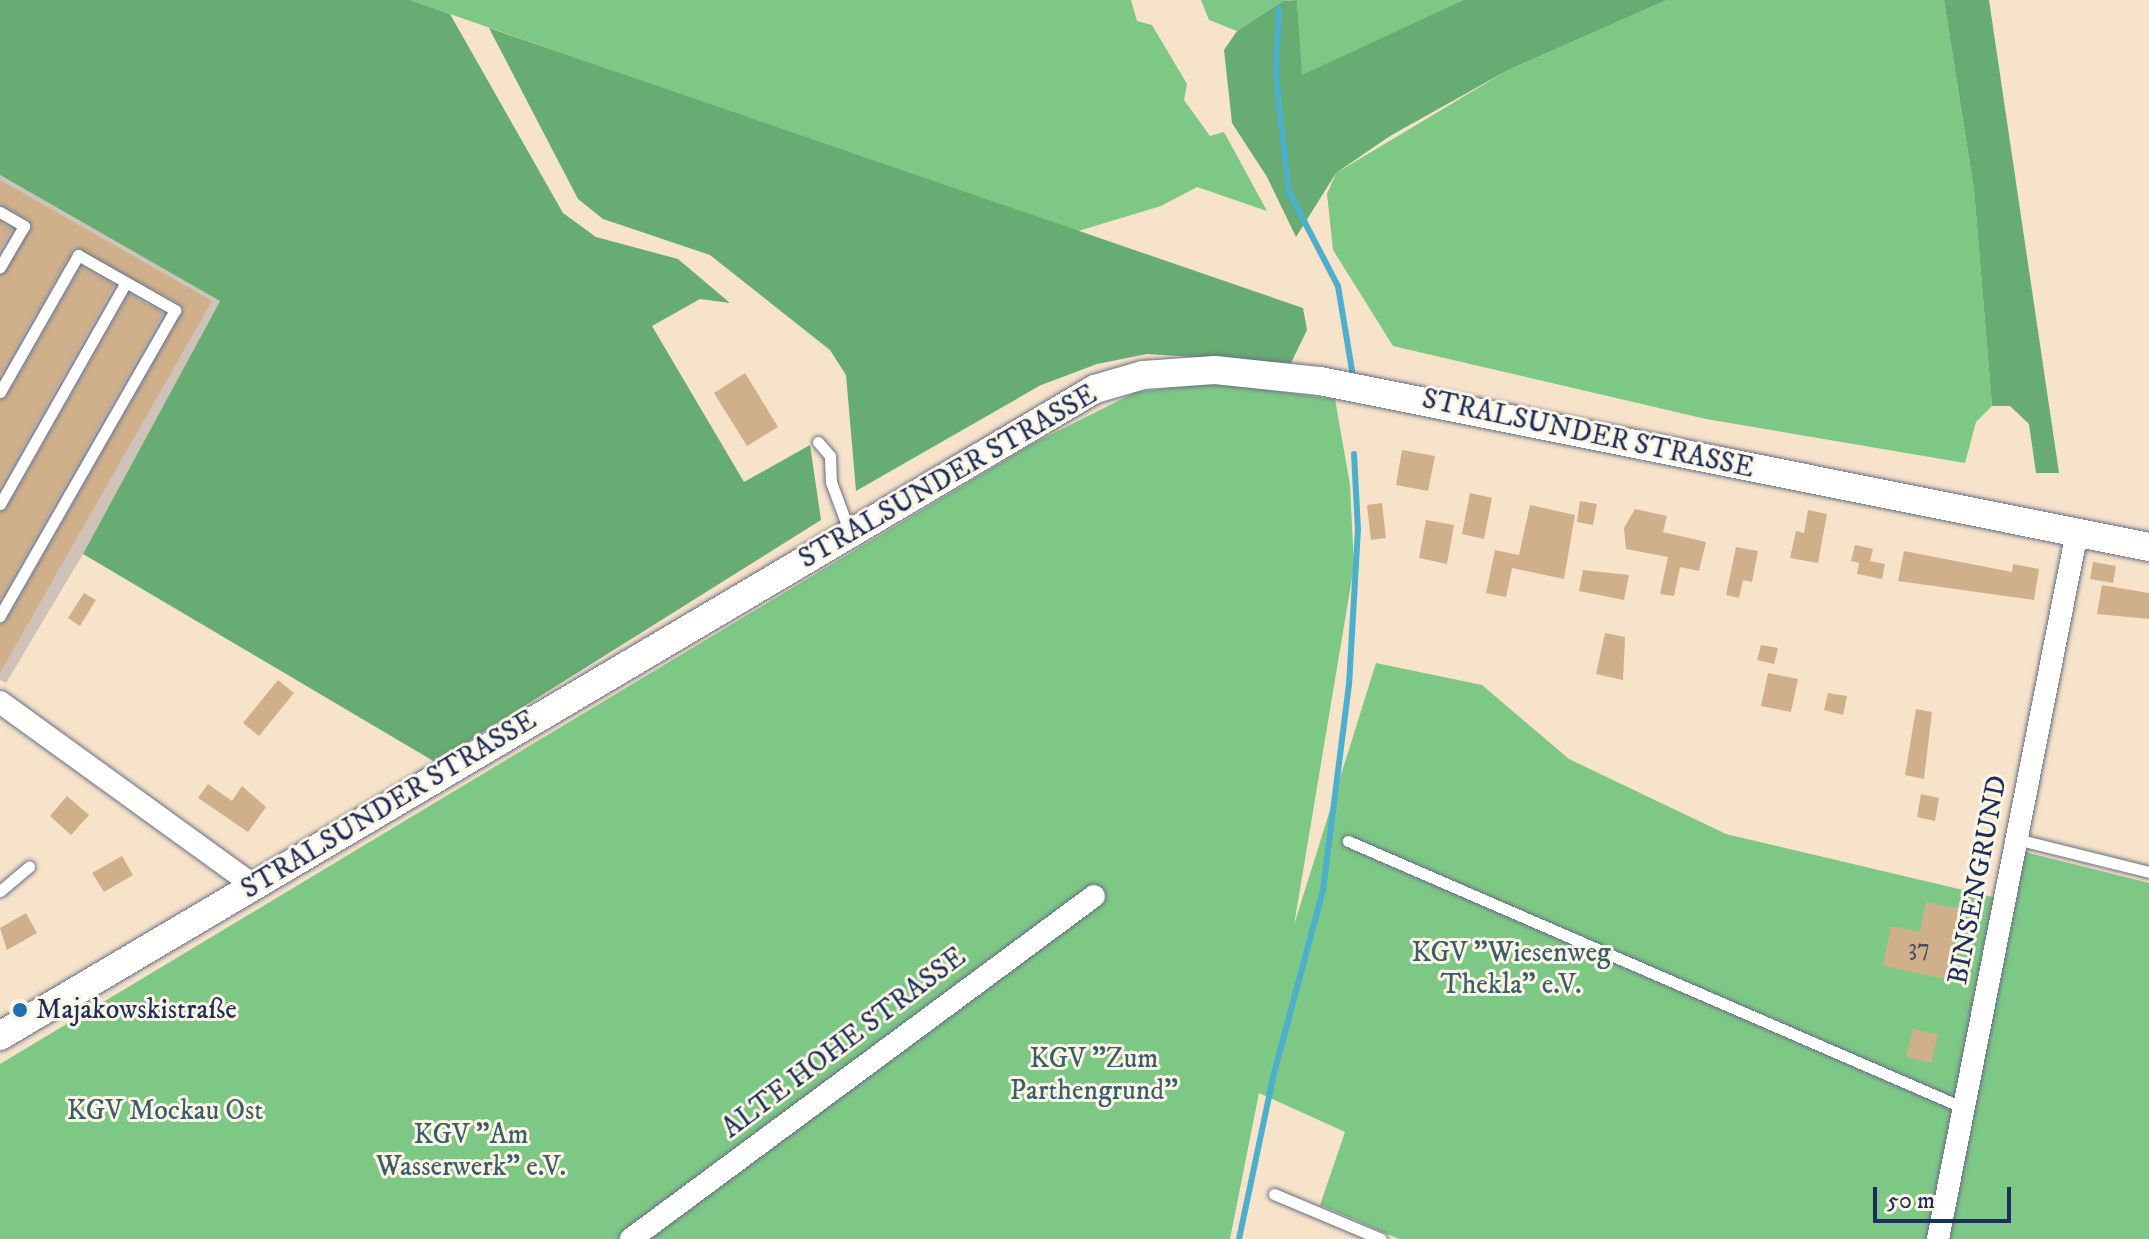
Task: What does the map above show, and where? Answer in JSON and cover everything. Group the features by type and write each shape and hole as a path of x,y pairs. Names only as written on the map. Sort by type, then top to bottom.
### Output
{"street":[{"name":"STRALSUNDER STRASSE","path":"0,1036 1095,389 1143,375 1204,370 1320,381 2149,547"},
{"name":"BINSENGRUND","path":"1938,1239 2077,532"},
{"path":"0,702 253,885"},
{"name":"ALTE HOHE STRASSE","path":"631,1239 1094,896"}],"lane":[{"path":"0,212 24,226 0,267"},
{"path":"0,392 78,255 175,310 0,616"},
{"path":"0,504 126,282"},
{"path":"818,442 830,456 831,482 850,533"},
{"path":"2016,839 2149,872"},
{"path":"1348,841 1964,1108"},
{"path":"0,891 29,867"},
{"path":"1274,1194 1381,1239"}],"shaded area":[{"path":"0,175 220,301 83,554 6,683 0,680"}],"green space":[{"path":"0,0 410,0 450,14 563,213 596,237 678,259 730,303 700,299 652,326 744,482 810,445 821,520 435,762 83,554 220,301 0,175"},
{"path":"410,0 1131,0 1137,21 1152,25 1187,84 1184,100 1210,136 1224,132 1267,211 1197,187 1161,206 1075,232"},
{"path":"1201,0 1294,0 1283,1 1237,31 1209,20"},
{"path":"1297,0 1463,0 1301,76"},
{"path":"1297,0 1302,75 1463,0 1667,0 1508,70 1390,136 1336,173 1296,237 1267,177 1232,123 1224,50 1237,31 1283,1"},
{"path":"1667,0 1944,0 1974,190 1992,406 1976,422 1965,463 1706,419 1393,346 1333,250 1327,194 1336,173 1508,70"},
{"path":"1944,0 1989,0 2059,473 2036,473 2029,424 2010,406 1992,406 1974,190"},
{"path":"489,28 1303,308 1307,330 1291,363 1147,354 1097,364 1041,385 856,491 846,375 830,350 710,255 603,219 578,199"},
{"path":"1213,383 1335,399 1350,485 1354,566 1294,925 1376,663 1482,685 1569,759 1726,834 1997,898 1938,1239 1399,1239 1320,1205 1345,1132 1259,1093 1230,1239 0,1239 0,1064 1032,444 1136,392"},
{"path":"2021,851 2149,883 2149,1239 1942,1239"}],"building":[{"path":"0,180 212,301 0,673 0,624 7,620 183,311 179,303 74,247 0,375 0,275 32,227 28,219 0,204"},
{"path":"0,222 12,229 0,250"},
{"path":"81,267 114,285 0,487 0,400 7,396"},
{"path":"129,294 163,313 0,599 0,512 7,508"},
{"path":"745,373 778,427 747,446 714,393"},
{"path":"1402,450 1435,456 1428,491 1396,485"},
{"path":"1470,493 1492,498 1484,539 1462,534"},
{"path":"1580,501 1597,504 1593,525 1577,522"},
{"path":"1382,503 1386,538 1371,540 1367,505"},
{"path":"1530,505 1575,515 1564,579 1512,568 1506,597 1486,593 1495,550 1519,555"},
{"path":"1635,509 1667,516 1663,532 1706,542 1699,571 1680,567 1674,596 1660,594 1668,557 1626,549 1624,528"},
{"path":"1808,510 1827,514 1818,563 1790,558 1796,531 1804,533"},
{"path":"1426,520 1454,525 1447,564 1419,558"},
{"path":"1855,545 1873,549 1870,561 1885,564 1882,579 1857,574 1859,563 1851,561"},
{"path":"1736,547 1758,551 1752,582 1743,580 1739,598 1726,595"},
{"path":"1904,551 2012,572 2013,564 2039,569 2034,600 1898,581"},
{"path":"2093,562 2116,566 2113,583 2090,579"},
{"path":"1583,570 1629,575 1624,600 1579,591"},
{"path":"2102,585 2149,593 2149,619 2097,614"},
{"path":"84,593 96,600 80,626 68,618"},
{"path":"1605,633 1625,637 1623,680 1596,674"},
{"path":"1761,645 1778,648 1774,664 1757,660"},
{"path":"1768,673 1798,679 1791,712 1761,706"},
{"path":"278,680 294,693 259,736 243,723"},
{"path":"1828,693 1847,696 1843,715 1824,710"},
{"path":"1916,709 1932,712 1924,779 1905,775"},
{"path":"208,784 232,801 242,786 266,807 248,832 198,798"},
{"path":"1921,794 1939,798 1935,821 1917,817"},
{"path":"67,796 89,815 71,835 50,816"},
{"path":"122,856 133,875 104,892 92,873"},
{"path":"1926,902 1961,909 1946,979 1883,966 1891,926 1920,932"},
{"path":"26,913 37,933 7,950 0,928"},
{"path":"1913,1029 1938,1035 1931,1063 1906,1057"}],"waterway":[{"path":"1279,9 1276,78 1289,192 1338,286 1352,371"},
{"path":"1239,1239 1273,1077 1323,890 1349,685 1358,530 1354,454"}],"place":[{"name":"Majakowskistraße","path":"20,1010"}],"park label":[{"name":"KGV \"Wiesenweg Thekla\" e.V.","path":"1511,969"},
{"name":"KGV \"Zum Parthengrund\"","path":"1094,1075"},
{"name":"KGV Mockau Ost","path":"165,1111"},
{"name":"KGV \"Am Wasserwerk\" e.V.","path":"471,1151"}]}
